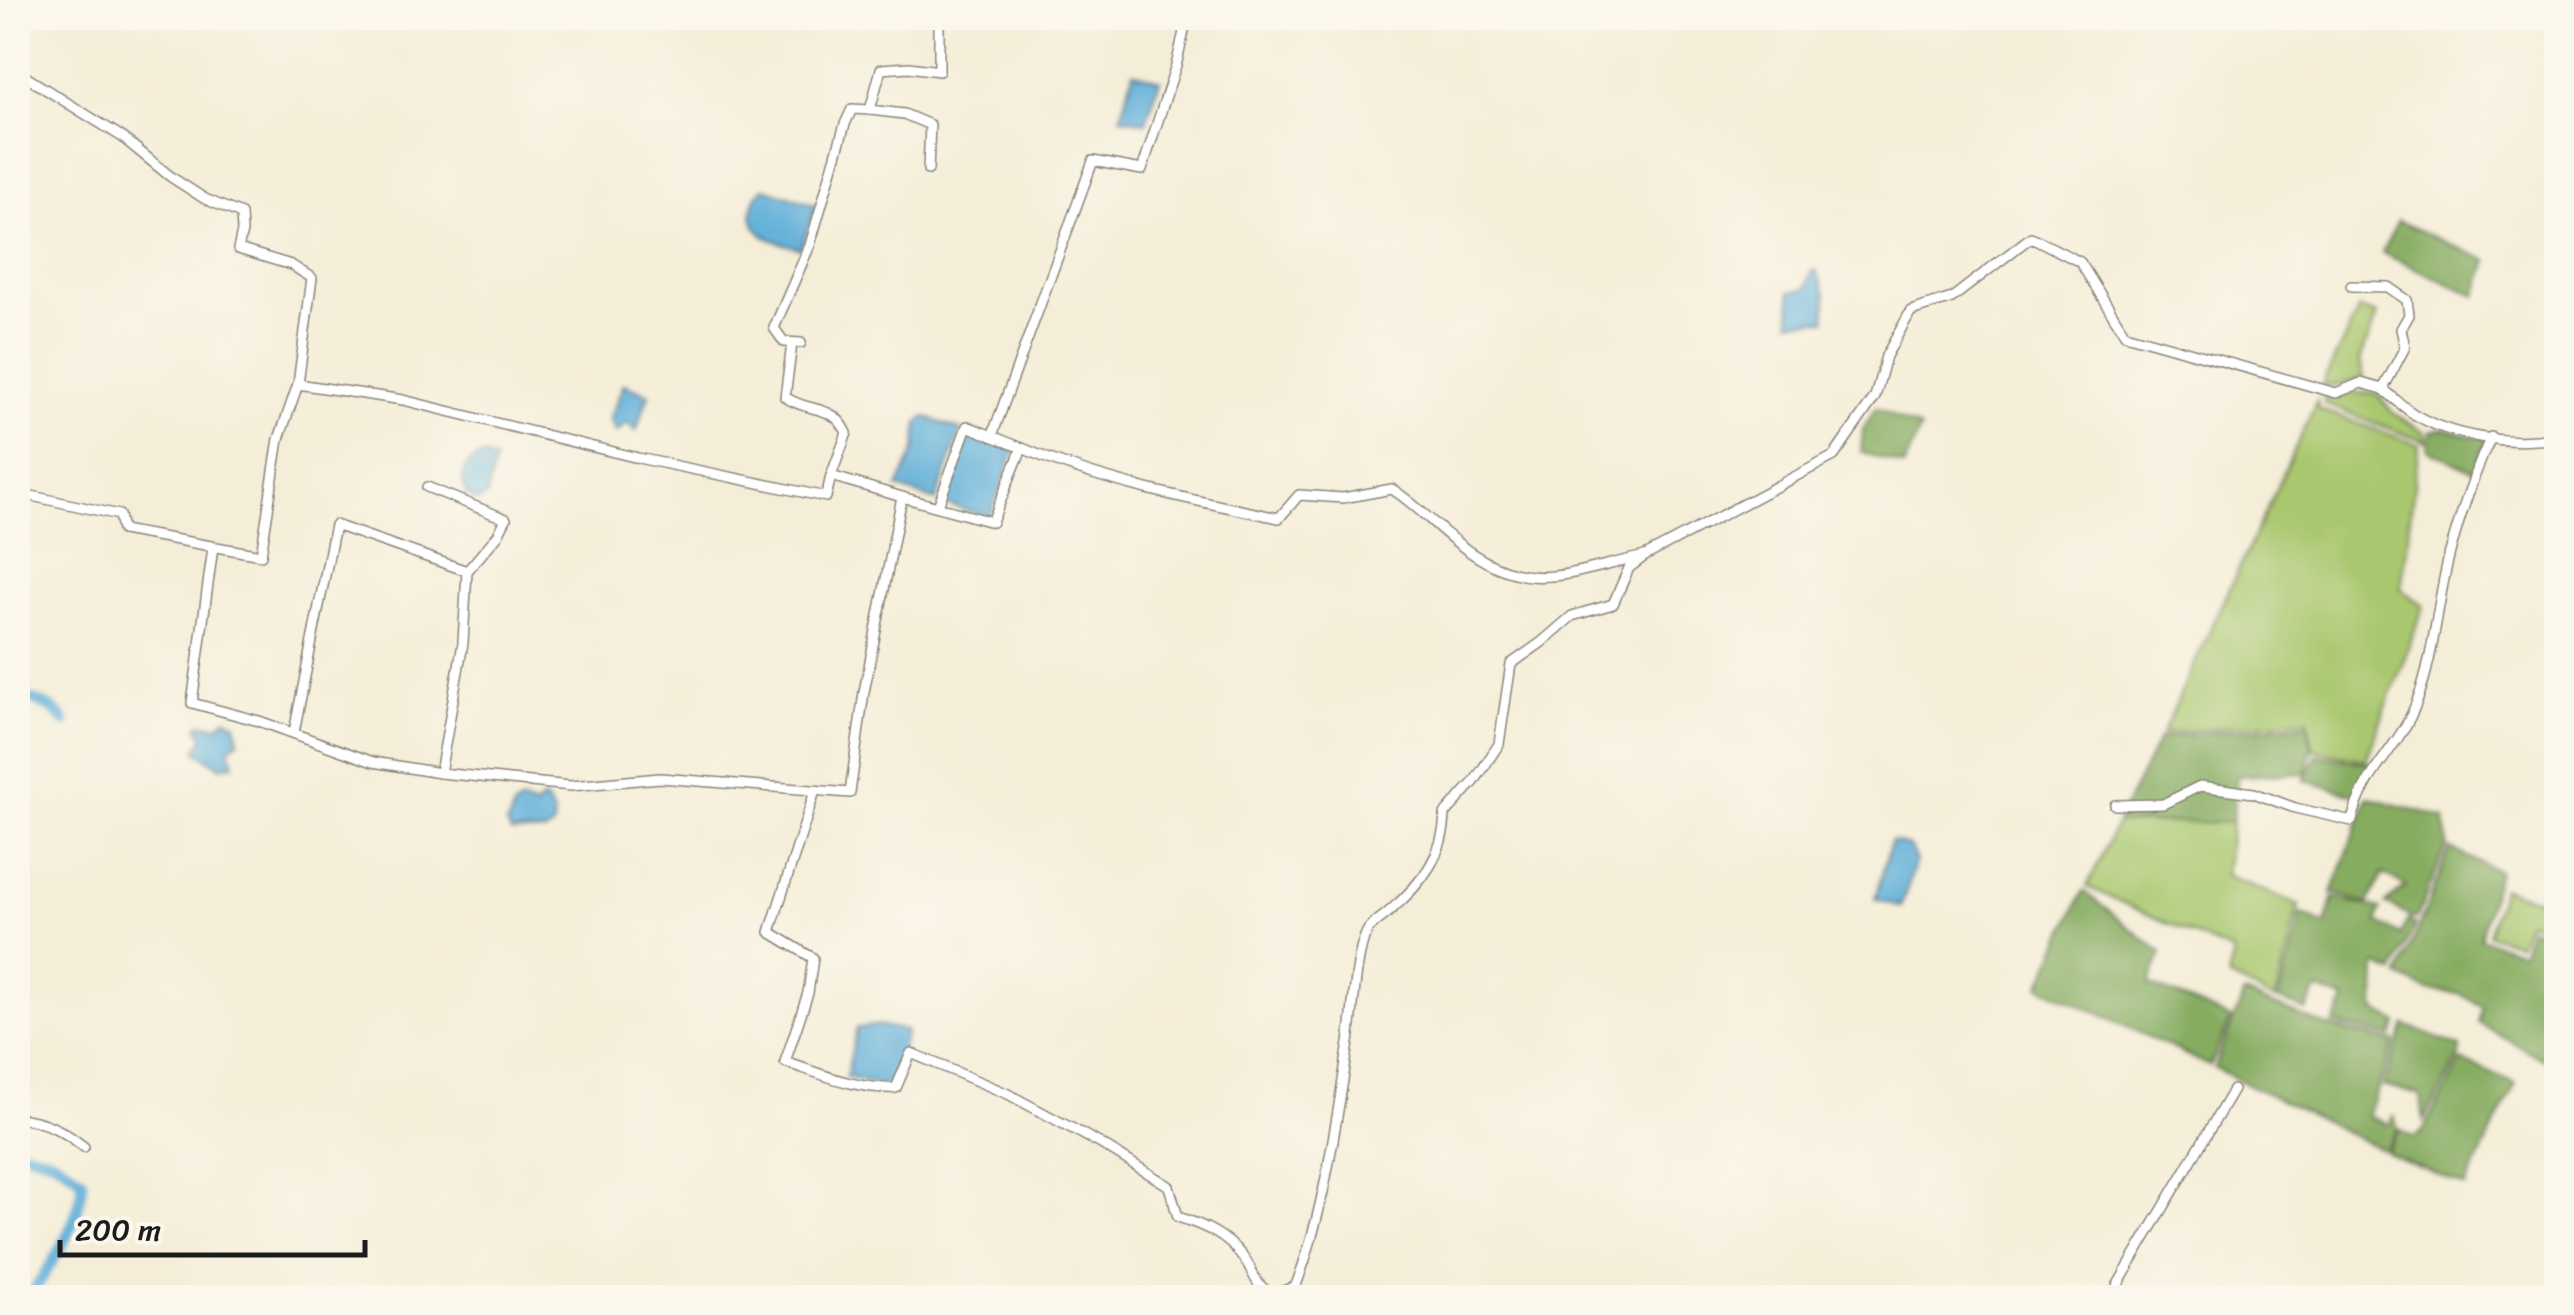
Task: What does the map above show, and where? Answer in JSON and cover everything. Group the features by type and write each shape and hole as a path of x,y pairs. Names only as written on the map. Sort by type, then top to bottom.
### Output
{"street":[{"path":"870,110 881,69 940,71 939,18"},
{"path":"992,436 1093,161 1142,170 1187,18"},
{"path":"18,72 122,137 171,178 240,214 238,248 290,265 312,278 298,384 279,439 261,555 122,530 119,515 18,494"},
{"path":"298,384 403,400 638,458 826,497 847,433 840,418 826,410 799,406 786,397 797,344 777,336 774,328 810,245 852,110 904,114 930,125 928,170"},
{"path":"1291,1298 1320,1204 1350,1040 1355,984 1368,931 1432,867 1444,836 1445,814 1474,782 1499,744 1511,664 1572,616 1613,604 1629,568 1645,556 1834,456 1875,397 1886,356 1911,311 1952,298 2031,236 2080,262 2126,334 2336,394 2361,383 2383,389 2425,420 2465,434 2532,442 2555,438"},
{"path":"2351,286 2388,287 2408,300 2409,316 2400,329 2405,348 2383,389"},
{"path":"938,506 966,426 1055,462 1142,487 1278,518 1299,496 1342,498 1392,490 1416,504 1485,564 1522,577 1559,576 1645,556"},
{"path":"2115,805 2163,804 2200,786 2254,793 2295,808 2352,820 2356,801 2371,773 2399,742 2417,702 2451,546 2491,437"},
{"path":"832,476 992,522 1022,448"},
{"path":"427,487 506,520 467,571 463,642 440,774"},
{"path":"213,547 192,703 294,732 373,762 440,774 571,786 660,778 850,794 861,706 902,497"},
{"path":"294,732 336,525 467,571"},
{"path":"815,790 770,932 812,958 808,993 785,1062 864,1086 896,1088 911,1053 1008,1094 1102,1144 1169,1186 1178,1217 1226,1240 1245,1259 1258,1287 1272,1294 1296,1286"},
{"path":"2110,1298 2232,1090"},
{"path":"18,1118 40,1120 64,1131 84,1147"}],"green space":[{"path":"2398,221 2488,261 2476,296 2382,253"},
{"path":"2359,309 2377,315 2360,361 2364,378 2337,386 2322,385"},
{"path":"2325,393 2334,398 2350,393 2376,393 2392,412 2425,433 2426,442 2324,404"},
{"path":"2317,401 2318,409 2419,445 2401,589 2424,606 2366,760 2314,750 2307,719 2162,734"},
{"path":"1876,408 1920,429 1904,466 1861,452 1863,429"},
{"path":"2442,429 2487,439 2474,471 2428,450 2430,431"},
{"path":"2308,723 2312,751 2306,773 2237,776 2232,822 2117,823 2159,738"},
{"path":"2317,755 2373,764 2355,795 2304,780"},
{"path":"2368,797 2445,818 2448,844 2416,919 2386,904 2406,886 2383,874 2368,904 2332,893"},
{"path":"2232,822 2225,875 2299,905 2275,1000 2228,977 2234,953 2087,887 2117,823"},
{"path":"2450,849 2498,871 2480,938 2521,952 2530,928 2552,935 2556,919 2556,1067 2479,1023 2483,1007 2460,994 2427,990 2399,976"},
{"path":"2555,875 2556,903 2547,926 2528,921 2518,944 2488,934 2502,888 2537,899"},
{"path":"2083,891 2162,953 2149,984 2231,1019 2210,1066 2040,986"},
{"path":"2333,898 2381,909 2377,922 2401,935 2409,919 2415,925 2394,973 2376,965 2375,1010 2398,1023 2392,1037 2334,1024 2345,999 2317,990 2306,1011 2278,1000 2301,914 2326,925"},
{"path":"2244,994 2326,1026 2395,1042 2368,1116 2388,1125 2393,1116 2398,1128 2385,1151 2214,1068"},
{"path":"2405,1025 2460,1047 2460,1056 2424,1121 2420,1095 2383,1086"},
{"path":"2461,1061 2516,1083 2465,1187 2387,1153 2400,1129 2414,1138 2423,1131"}],"water":[{"path":"1133,72 1160,80 1146,122 1121,117"},
{"path":"764,188 816,205 801,249 769,238 757,228 752,210"},
{"path":"1816,270 1826,295 1826,320 1791,321 1790,292 1805,289"},
{"path":"624,384 649,394 636,431 627,423 616,432 609,419"},
{"path":"926,417 961,430 936,501 898,488 916,448 918,422"},
{"path":"970,430 1016,448 989,517 944,504"},
{"path":"483,456 495,460 487,496 477,501 466,494 463,475 471,462"},
{"path":"227,718 236,723 239,741 229,748 234,764 221,767 196,751 204,738 198,728 201,723 219,726"},
{"path":"541,800 554,814 553,827 546,832 511,833 507,824 514,807 522,802 536,807"},
{"path":"1891,841 1909,846 1916,861 1901,907 1875,899"},
{"path":"879,1025 906,1031 893,1083 879,1086 846,1077 857,1028"}],"waterway":[{"path":"18,696 50,708 65,722"},
{"path":"18,1150 54,1160 82,1179 71,1226 29,1298"}]}
